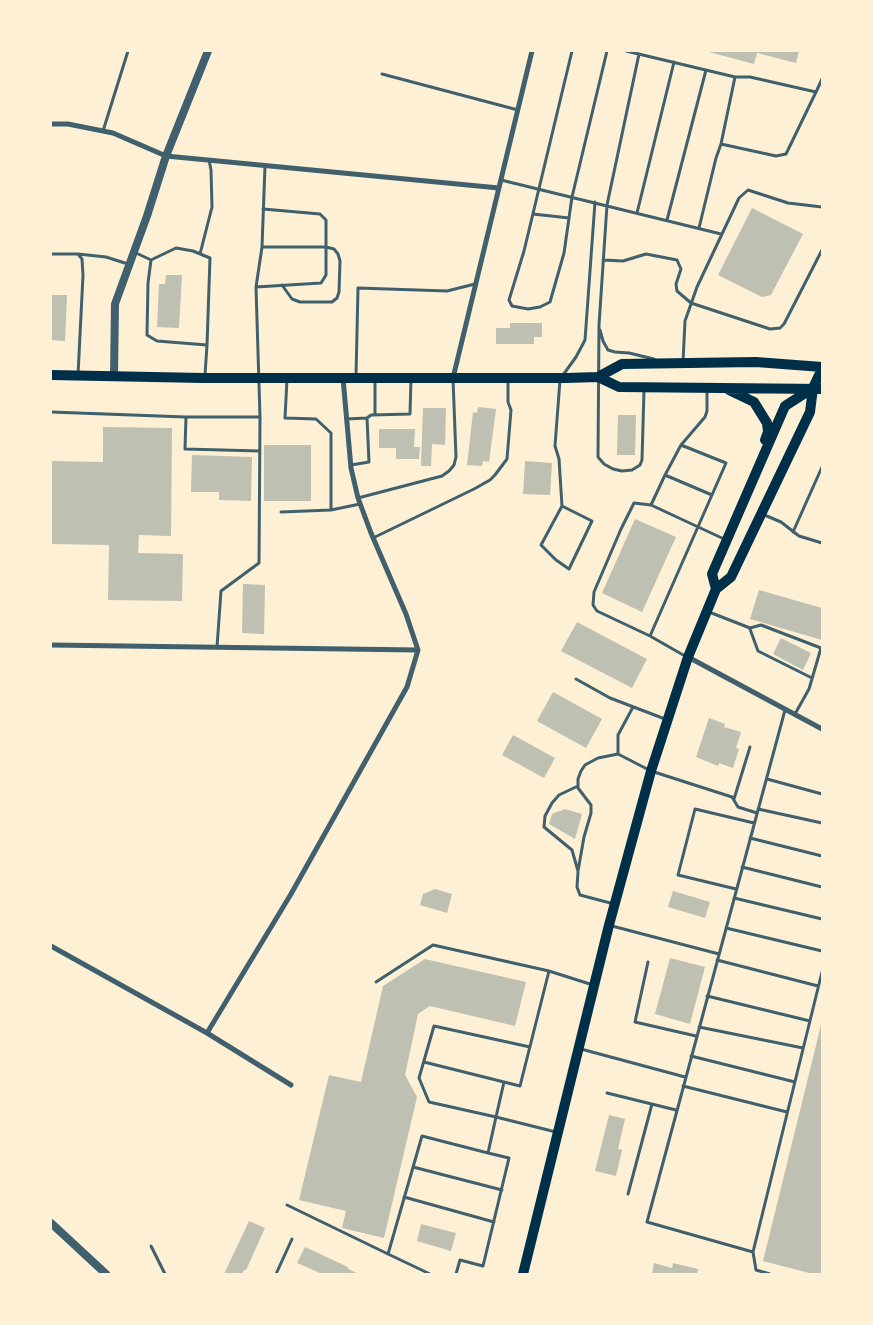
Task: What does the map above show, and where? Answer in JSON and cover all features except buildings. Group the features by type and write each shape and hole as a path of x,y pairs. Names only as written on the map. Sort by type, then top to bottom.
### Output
{"main road":[{"path":"51,375 205,378 560,378 598,377 622,364 666,362 756,362 822,368 810,412 731,577 716,589 688,657 651,772 614,904 522,1274"},
{"path":"598,377 619,387 818,388"},
{"path":"726,388 754,402 766,422 768,432 752,466 754,475"},
{"path":"716,589 712,574 785,406 818,388"}],"street":[{"path":"114,376 115,304 147,216 166,156 208,51"},
{"path":"453,378 532,51"},
{"path":"51,124 68,124 113,133 166,156 499,188"},
{"path":"207,1033 291,894 407,687 418,650 406,614 359,501 351,465 343,378"},
{"path":"51,645 418,650"},
{"path":"688,657 822,729"},
{"path":"51,946 207,1033 291,1085"},
{"path":"51,1223 106,1274"}],"lane":[{"path":"103,131 128,51"},
{"path":"572,51 533,214 509,300 512,306 528,309 540,307 550,302 564,253 572,197 607,51"},
{"path":"626,51 735,77 750,76 816,92"},
{"path":"639,54 607,205 599,325 598,458 604,464 622,472 632,470 640,465 642,460 644,387"},
{"path":"638,212 674,62"},
{"path":"667,220 706,70"},
{"path":"382,74 518,110"},
{"path":"700,228 716,158 722,144 735,77"},
{"path":"722,144 776,156 786,154 822,79"},
{"path":"200,254 212,207 209,160"},
{"path":"217,648 221,591 259,563 260,417 256,287 262,247 265,165"},
{"path":"501,180 638,212 721,234"},
{"path":"683,362 685,320 721,234 739,198 748,190 788,203 822,207"},
{"path":"562,506 592,521 569,569 556,560 541,545 562,506 559,459 555,446 560,378 576,357 585,340 590,292 595,202"},
{"path":"256,287 321,283 326,275 326,220 320,214 263,209"},
{"path":"533,214 569,218"},
{"path":"262,247 326,247 334,249 338,254 340,261 339,292 337,298 332,302 300,302 292,299 282,285"},
{"path":"133,252 152,260 176,248 193,251 210,258 205,378"},
{"path":"603,260 623,261 646,254 676,260 681,269 676,284 677,291 691,303 770,329 780,328 784,324 822,250"},
{"path":"51,254 106,257 129,264"},
{"path":"78,254 82,259 83,275 78,375"},
{"path":"152,260 148,283 147,335 157,341 207,345"},
{"path":"356,378 358,288 446,291 476,284"},
{"path":"599,325 603,341 608,350 666,362"},
{"path":"287,378 285,418 316,419 331,433 331,510"},
{"path":"375,378 375,415"},
{"path":"281,512 331,510 442,476 449,471 454,465 456,457 453,378"},
{"path":"373,538 474,489 496,475 507,459 511,410 508,402 508,378"},
{"path":"346,419 367,418 371,415 410,414 411,379"},
{"path":"651,505 681,445 705,417 707,411 707,388"},
{"path":"51,412 186,417 260,417"},
{"path":"186,417 185,449 260,450"},
{"path":"351,465 369,462 367,418"},
{"path":"650,636 726,463 681,445"},
{"path":"794,532 822,467"},
{"path":"665,475 712,495"},
{"path":"688,657 650,636 597,612 593,605 594,592 634,503 651,505 726,540"},
{"path":"761,514 781,522 799,536 822,543"},
{"path":"707,611 750,628 761,625 821,648 809,689 794,714"},
{"path":"750,628 758,651 812,678"},
{"path":"576,679 610,698 668,720"},
{"path":"618,754 618,735 633,707"},
{"path":"753,1252 647,1222 785,710"},
{"path":"734,800 750,747"},
{"path":"614,904 580,895 577,887 584,837 591,813 591,805 578,786 578,779 585,765 598,758 618,754 651,772 732,797 738,807 757,813"},
{"path":"767,779 822,794"},
{"path":"578,786 559,795 552,803 545,816 544,827 572,850 578,871"},
{"path":"758,808 822,823"},
{"path":"736,889 678,875 695,809 754,823"},
{"path":"750,838 822,856"},
{"path":"742,866 822,887"},
{"path":"734,898 822,919"},
{"path":"609,925 719,954"},
{"path":"726,928 822,951"},
{"path":"376,982 433,945 550,971 594,985"},
{"path":"717,960 818,986"},
{"path":"648,962 635,1022 696,1036"},
{"path":"424,1062 520,1086 550,971"},
{"path":"770,1274 756,1270 753,1252 822,972"},
{"path":"707,996 810,1021"},
{"path":"530,1047 434,1026 419,1078 429,1102 558,1133"},
{"path":"699,1027 803,1048"},
{"path":"578,1048 685,1077"},
{"path":"691,1056 795,1082"},
{"path":"488,1153 504,1082"},
{"path":"683,1086 787,1112"},
{"path":"607,1093 676,1110"},
{"path":"628,1194 652,1104"},
{"path":"388,1254 422,1136 510,1158 483,1266 460,1260 456,1274"},
{"path":"413,1167 502,1190"},
{"path":"404,1197 494,1222"},
{"path":"288,1204 430,1274"},
{"path":"276,1274 292,1238"},
{"path":"151,1246 164,1274"}]}
